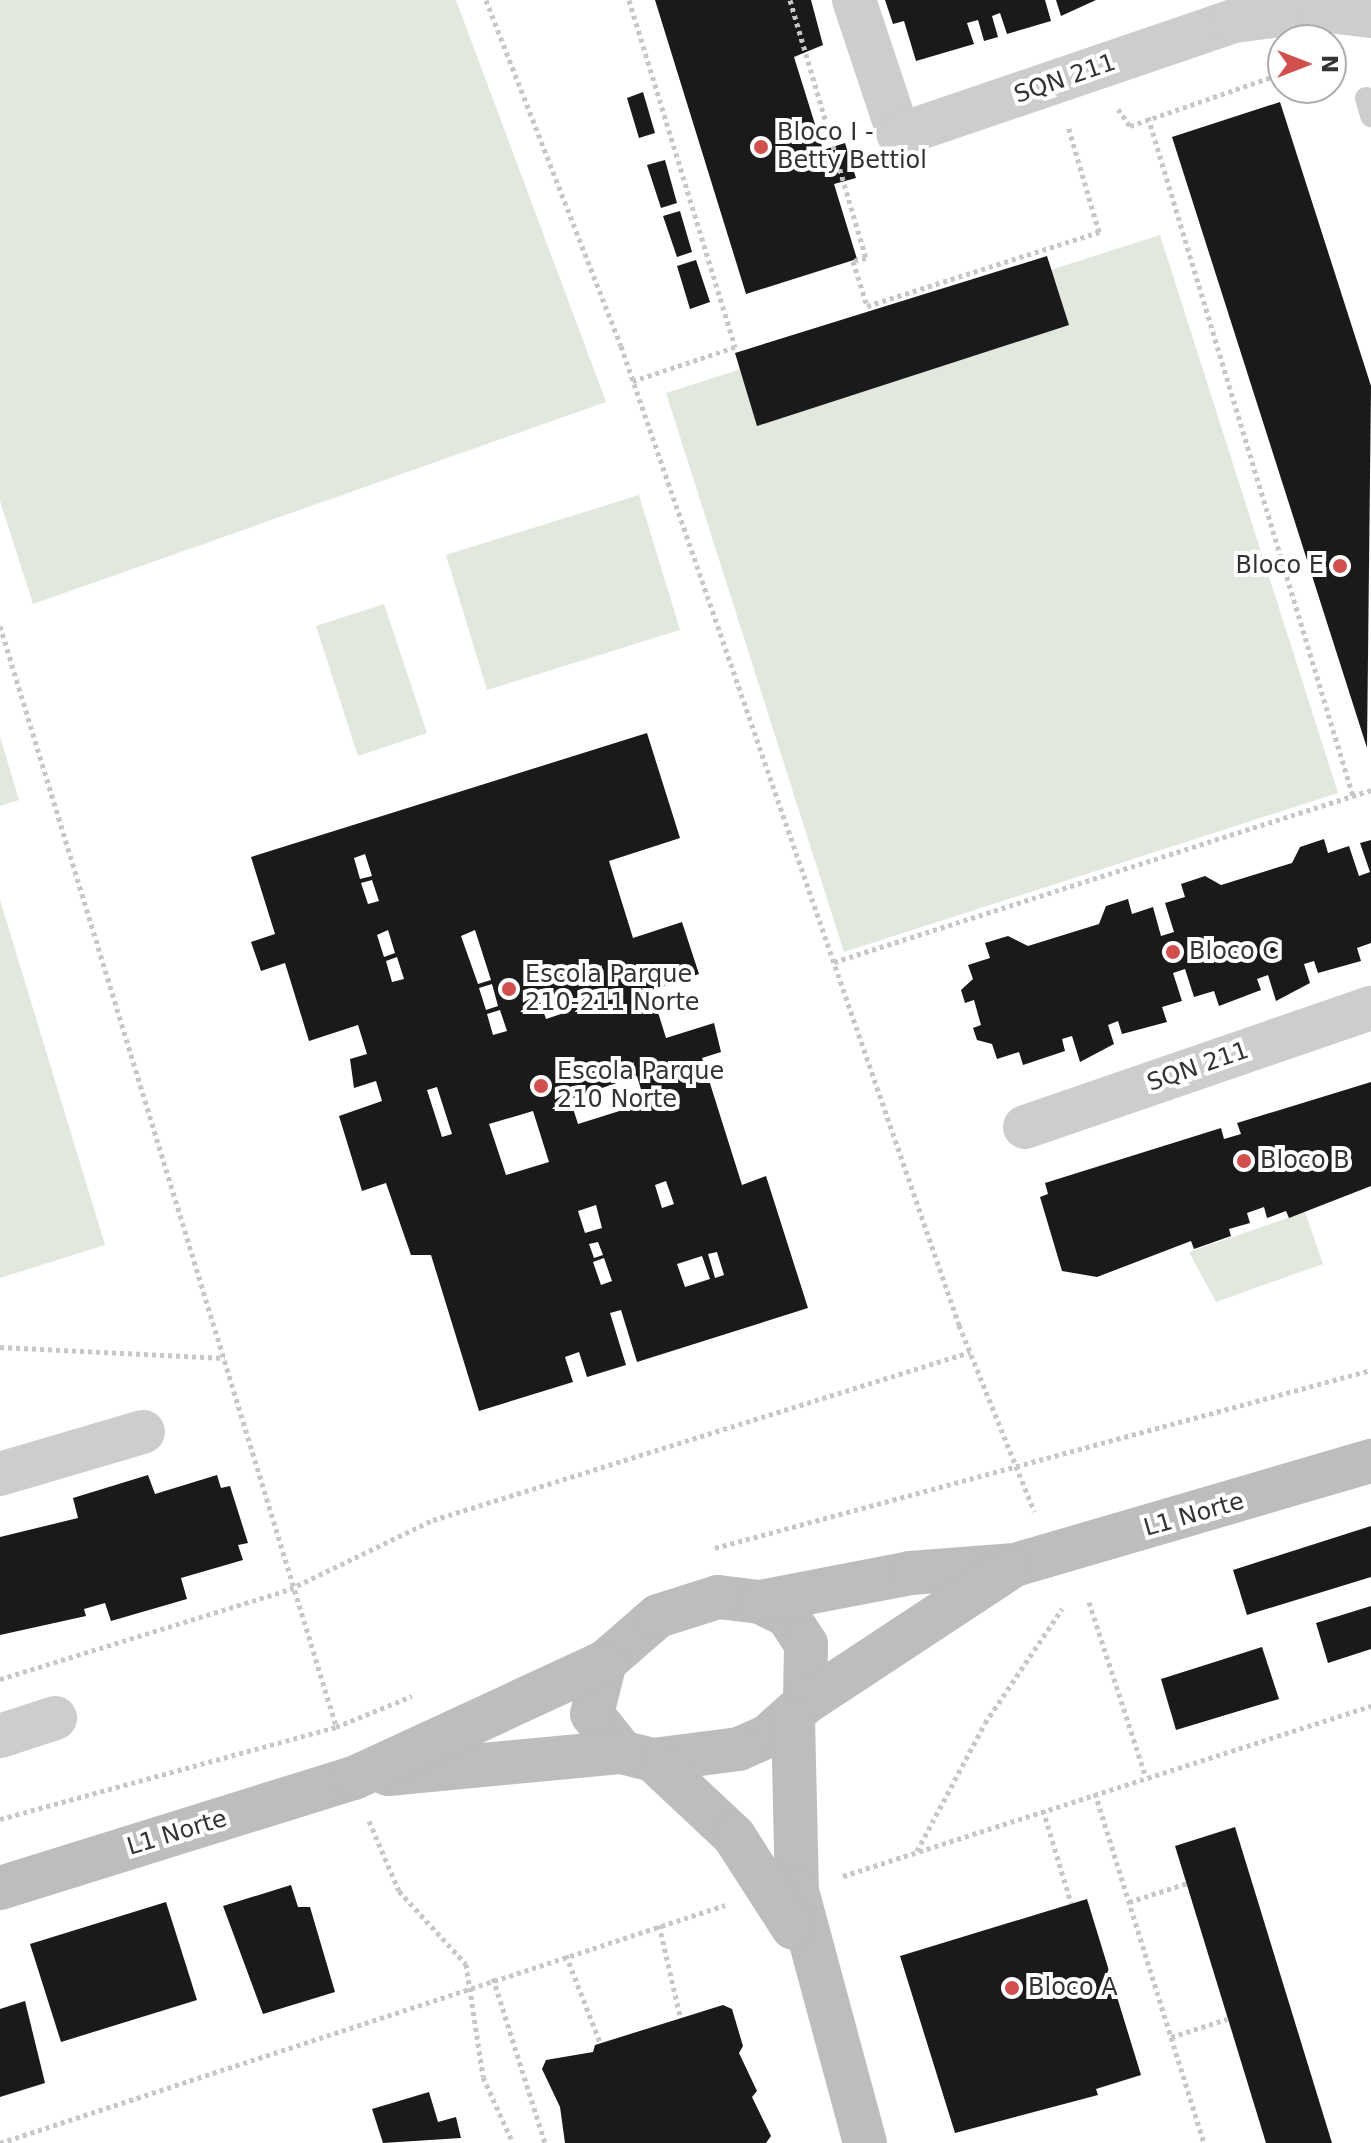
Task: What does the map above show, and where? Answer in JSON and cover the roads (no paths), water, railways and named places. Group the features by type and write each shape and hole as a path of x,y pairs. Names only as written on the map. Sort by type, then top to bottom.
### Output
{"street":[{"name":"SQN 211","path":"854,0 899,135 1234,21 1320,10 1371,16"},
{"name":"SQN 211","path":"1025,1127 1371,1008"},
{"path":"0,1474 143,1432"},
{"name":"L1 Norte","path":"760,1602 910,1573 1015,1565 1371,1461"},
{"name":"L1 Norte","path":"799,1711 1015,1565"},
{"path":"784,1891 806,1644 787,1615 760,1602 689,1603 658,1616 605,1662 592,1714 638,1756 719,1820 784,1891 812,1962 865,2143"},
{"name":"L1 Norte","path":"360,1797 605,1662"},
{"path":"638,1756 739,1749 799,1711"},
{"path":"0,1736 55,1718"},
{"name":"L1 Norte","path":"0,1888 360,1797 638,1756"}],"place":[{"name":"Bloco I - Betty Bettiol","path":"761,147"},
{"name":"Bloco E","path":"1340,566"},
{"name":"Bloco C","path":"1173,952"},
{"name":"Escola Parque 210-211 Norte","path":"509,989"},
{"name":"Escola Parque 210 Norte","path":"541,1086"},
{"name":"Bloco B","path":"1244,1161"},
{"name":"Bloco A","path":"1012,1988"}]}
